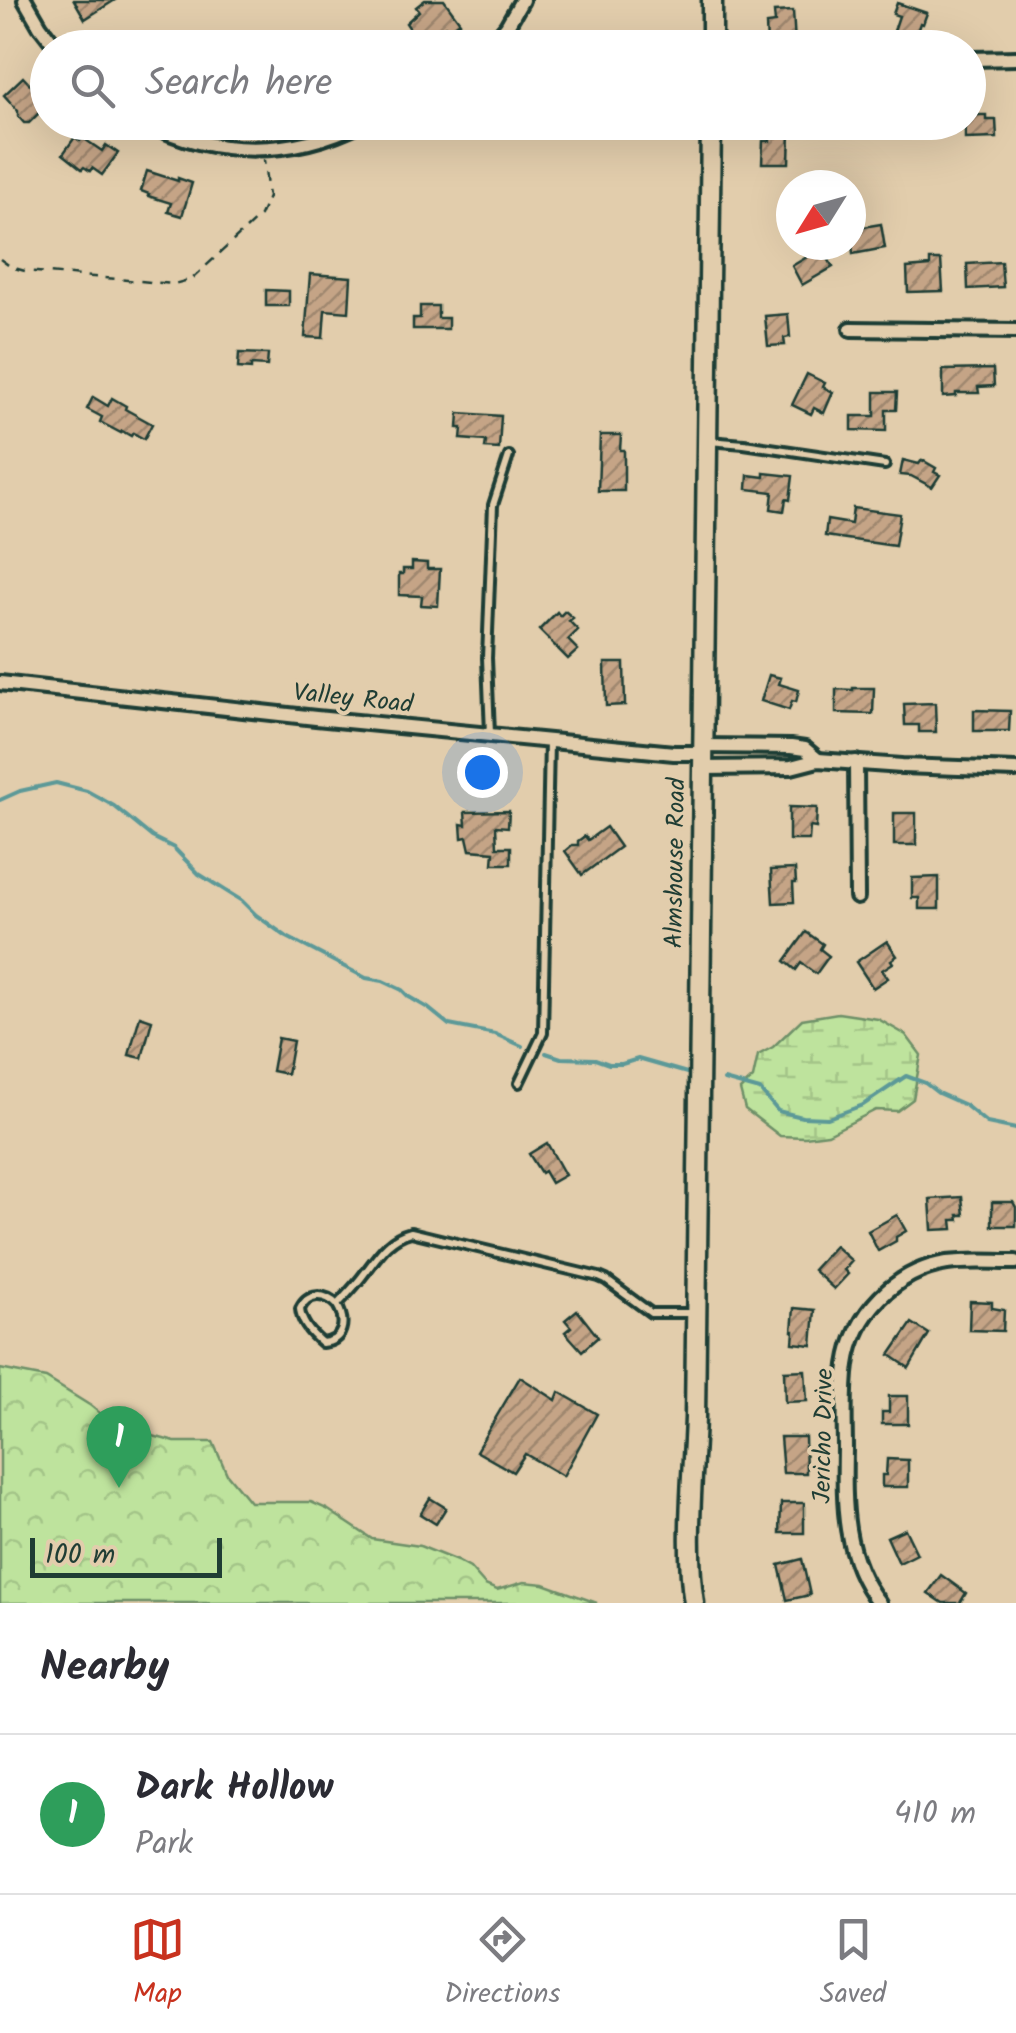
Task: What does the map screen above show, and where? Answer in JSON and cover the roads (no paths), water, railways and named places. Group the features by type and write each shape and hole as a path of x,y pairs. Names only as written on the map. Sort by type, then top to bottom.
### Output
{"main road":[{"path":"712,0 712,30"},
{"name":"Almshouse Road","path":"694,1603 691,1576 711,140"}],"street":[{"path":"25,0 43,30"},
{"path":"504,30 522,0"},
{"path":"986,59 1016,58"},
{"path":"191,140 263,149 320,140"},
{"path":"851,329 1016,331"},
{"name":"Valley Road","path":"0,683 702,756"},
{"path":"702,756 791,747 804,749 818,760"},
{"path":"702,756 790,766 818,760 1016,770"},
{"path":"856,762 856,897"},
{"name":"Jericho Drive","path":"879,1603 856,1564 844,1506 846,1366 852,1340 862,1320 882,1296 910,1276 959,1262 1016,1262"}],"lane":[{"path":"708,441 885,466"},
{"path":"490,735 487,658 492,505 509,456"},
{"path":"520,1083 543,1033 550,740"},
{"path":"337,1305 390,1242 411,1232 598,1277 651,1313 697,1313"},
{"path":"315,1296 328,1297 337,1305 343,1316 343,1328 336,1338 322,1343 302,1319 300,1308 315,1296"}],"waterway":[{"path":"0,800 56,783 87,791 174,848 199,874 242,901 287,937 366,978 402,990 449,1025 495,1034 522,1046"},
{"path":"546,1053 609,1064 638,1059 687,1073"},
{"path":"724,1080 760,1090 778,1111 828,1118 863,1105 906,1076 965,1105 987,1123 1016,1129"}],"place":[{"name":"Dark Hollow","path":"119,1488"}]}
